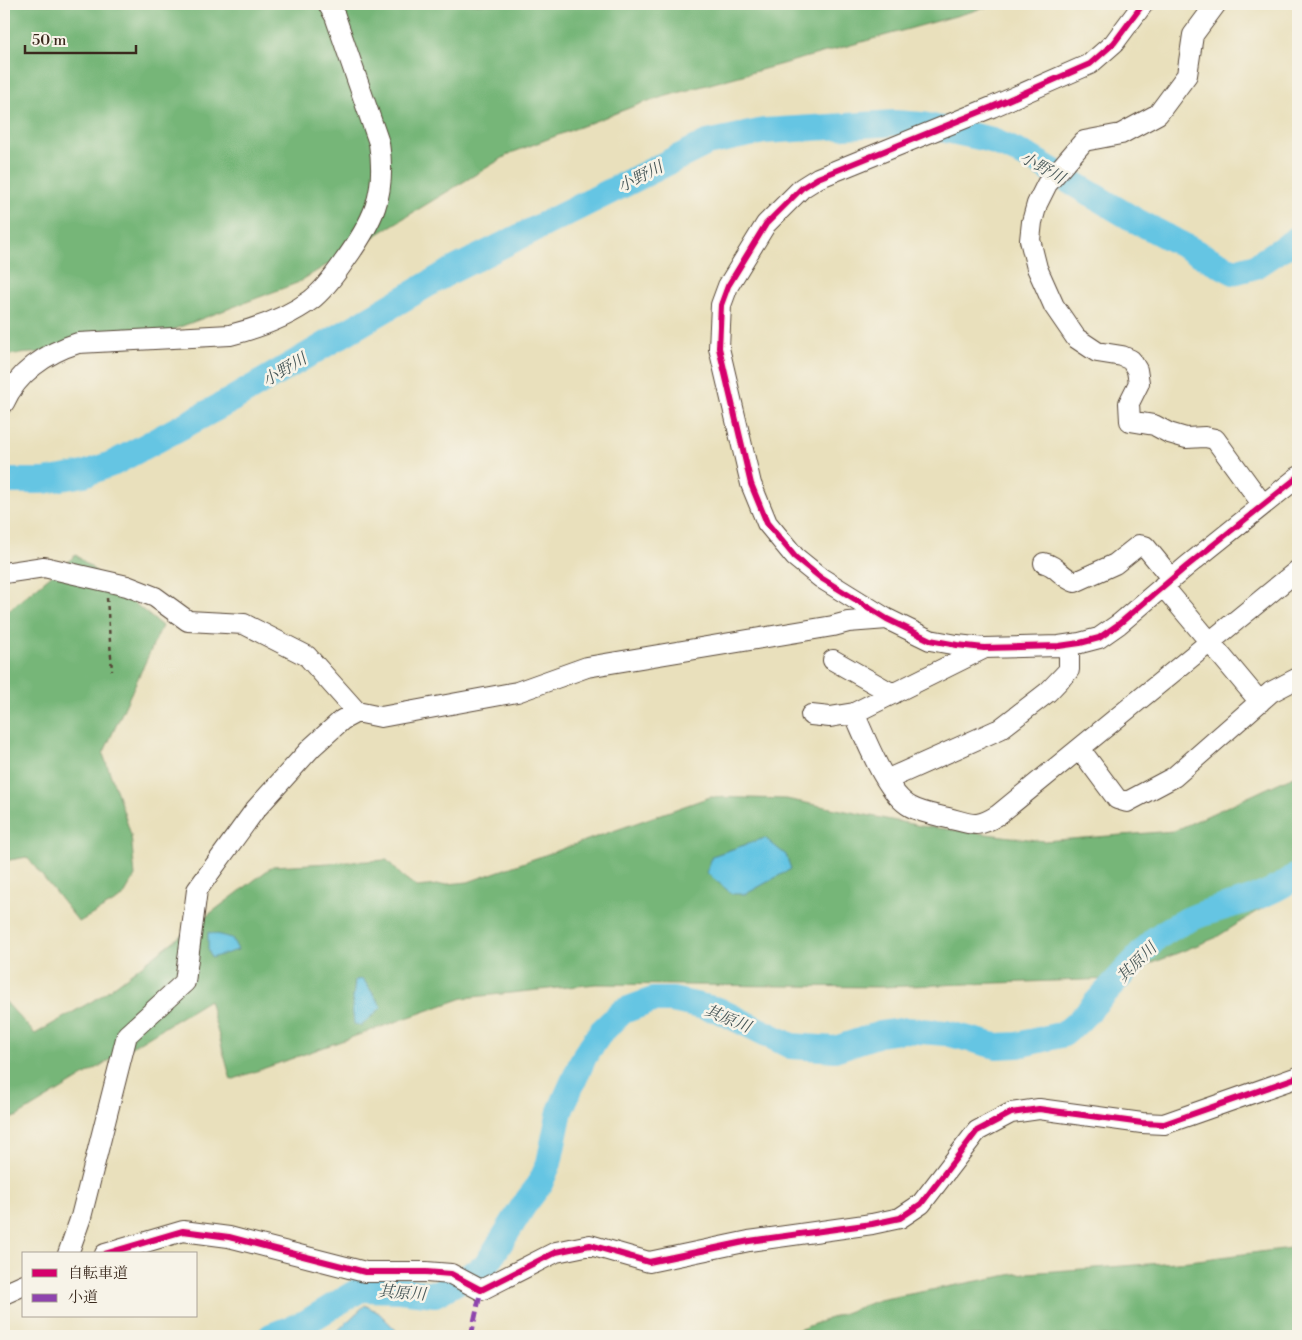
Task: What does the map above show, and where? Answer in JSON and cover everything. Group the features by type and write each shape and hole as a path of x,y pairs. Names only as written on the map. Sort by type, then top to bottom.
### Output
{"street":[{"path":"4,404 10,390 20,378 38,362 62,348 78,343 230,335 250,330 289,314 311,300 332,278 362,238 376,209 382,183 382,164 379,143 335,16 328,4"},
{"path":"1143,4 1114,43 1090,64 992,107 818,178 802,188 772,218 752,246 728,286 721,305 719,348 751,484 767,524 795,557 822,578 887,619 930,640 986,648 1069,645 1099,638 1120,624 1298,476"},
{"path":"1216,4 1193,35 1187,75 1158,114 1122,134 1084,141 1047,184 1037,204 1030,240 1037,268 1054,306 1076,338 1097,352 1122,356 1131,360 1139,383 1129,403 1130,421 1154,425 1186,438 1205,437 1215,439 1263,505"},
{"path":"1044,563 1050,564 1066,579 1075,582 1114,564 1139,546 1145,546 1167,583 1260,702"},
{"path":"4,573 44,567 106,580 155,597 188,621 244,624 307,656 357,712 381,717 517,692 587,667 848,622 887,619"},
{"path":"854,713 886,780 902,802 913,808 972,824 984,825 1080,749 1298,570"},
{"path":"886,780 1000,729 1048,692 1069,670 1069,645"},
{"path":"810,715 830,717 854,713 986,648"},
{"path":"833,660 893,694"},
{"path":"1080,749 1117,799 1126,802 1174,777 1271,692 1298,678"},
{"path":"69,1252 81,1217 127,1035 185,982 196,890 255,810 312,748 342,720 357,712"},
{"path":"112,1252 183,1231 229,1238 365,1272 451,1274 481,1290 556,1252 590,1245 649,1262 749,1241 872,1224 900,1218 921,1204 977,1131 1011,1113 1039,1109 1142,1123 1164,1124 1298,1077"},
{"path":"4,1294 22,1285"}],"path":[{"path":"106,580 112,671"}],"green space":[{"path":"4,4 999,4 645,102 511,153 297,283 129,346 4,355"},
{"path":"76,555 162,626 103,754 131,835 135,876 123,897 79,922 27,857 4,861 4,614"},
{"path":"1298,774 1298,886 1215,938 1113,979 879,987 596,984 463,998 231,1080 209,1000 16,1117 4,1120 4,1000 35,1034 101,996 273,866 387,860 402,876 417,887 468,882 710,797 786,799 921,826 1044,841 1174,831"},
{"path":"1298,1247 1298,1336 782,1336 879,1300 1014,1274 1190,1261"}],"water":[{"path":"765,838 786,855 791,869 746,894 732,894 707,873 712,856"},
{"path":"208,932 232,938 238,950 211,958 208,949"},
{"path":"363,979 382,1007 361,1026 354,1024 352,1007 355,980"},
{"path":"365,1305 379,1313 402,1336 332,1336"}],"waterway":[{"name":"小野川","path":"4,481 44,481 84,474 114,463 226,403 449,272 707,143 764,131 895,123 923,125 988,139 1029,157 1133,219 1234,272 1256,266 1298,238"},
{"name":"其原川","path":"271,1336 305,1323 361,1289 399,1290 435,1294 485,1267 524,1205 540,1184 549,1163 560,1111 585,1055 601,1032 623,1011 653,1000 672,1000 718,1010 791,1046 835,1049 880,1034 906,1030 946,1033 996,1046 1018,1045 1064,1034 1078,1022 1154,940 1171,929 1202,914 1265,894 1288,882 1298,874"}],"marked path":[{"path":"471,1336 481,1290"}],"cycle path":[{"path":"1143,4 1114,43 1090,64 992,107 818,178 802,188 766,224 728,286 721,305 719,348 751,484 767,523 795,557 821,578 887,619 930,640 984,648 1059,646 1099,638 1119,624 1187,566 1298,477"},
{"path":"112,1252 183,1231 229,1237 365,1272 451,1274 481,1290 556,1252 590,1245 649,1262 749,1241 872,1224 900,1218 921,1204 977,1131 1011,1113 1039,1109 1142,1123 1164,1124 1298,1077"}]}
